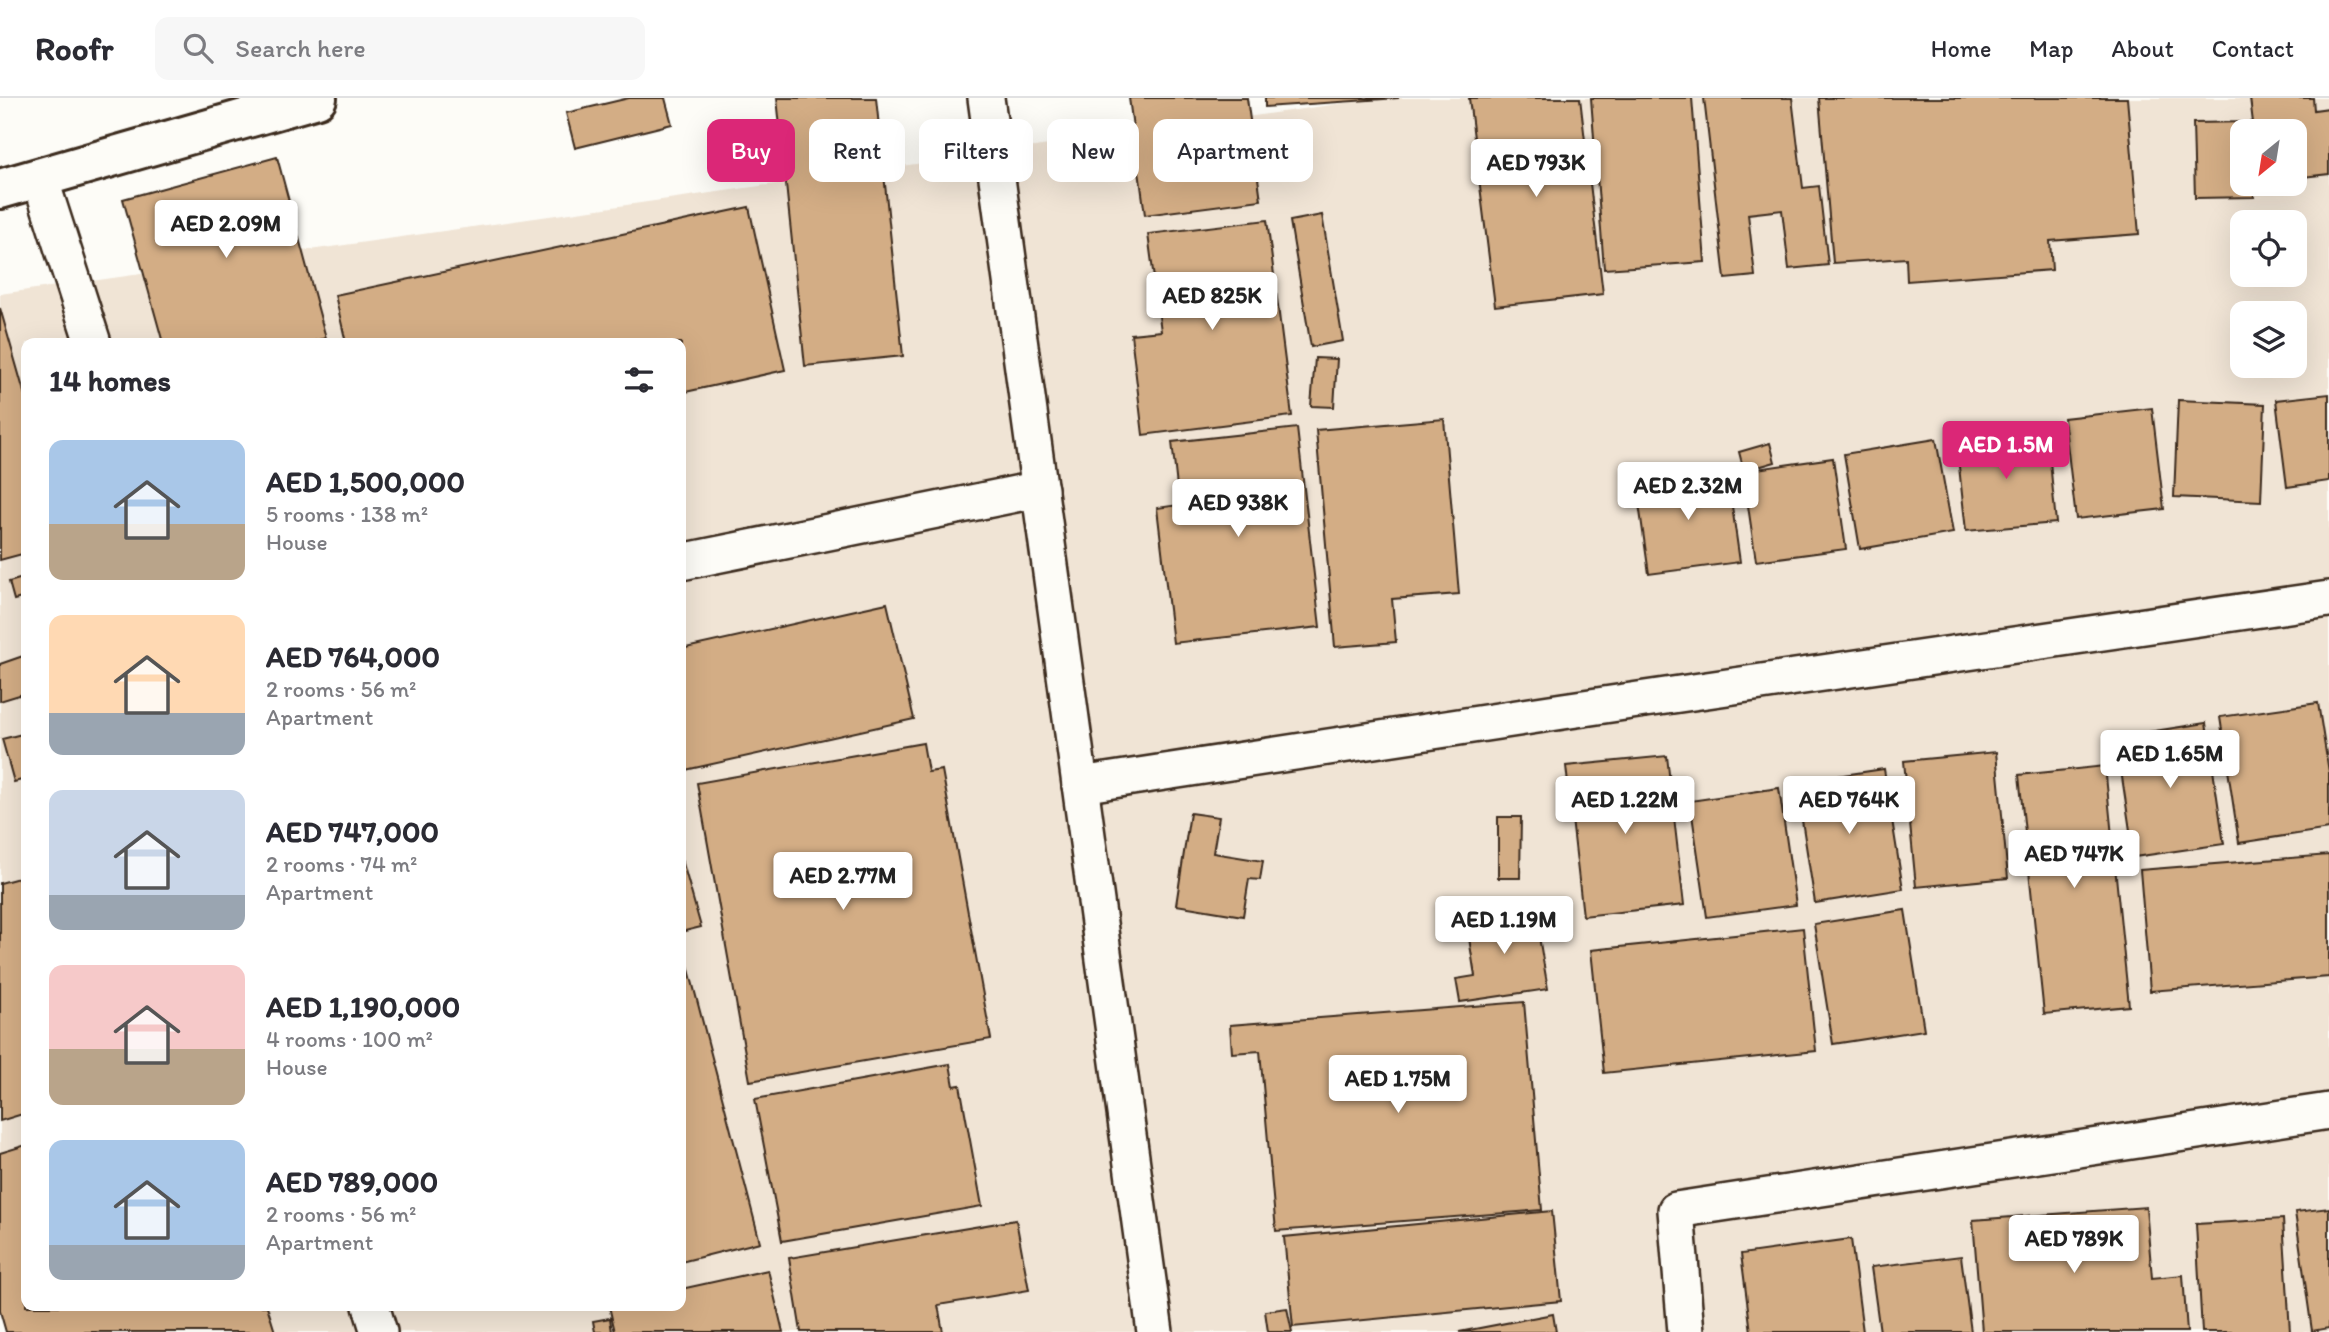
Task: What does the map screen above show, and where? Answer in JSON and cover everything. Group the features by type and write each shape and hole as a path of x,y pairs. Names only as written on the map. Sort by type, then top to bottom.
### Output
{"street":[{"path":"0,189 317,98"},
{"path":"986,98 1154,1332"},
{"path":"40,178 91,338"},
{"path":"686,561 1040,489"},
{"path":"1080,785 2329,599"},
{"path":"1686,1332 1676,1210 2329,1111"},
{"path":"373,1311 379,1332"}],"shaded area":[{"path":"1380,98 2329,98 2329,1332 42,1332 37,1311 686,1311 686,338 21,338 21,1249 0,1166 0,294 809,179 809,182 905,182 905,165 919,163 919,182 1033,182 1033,147 1047,145 1047,182 1139,182 1139,132 1153,130 1153,182 1313,182 1313,119 1232,119"}],"building":[{"path":"629,98 665,98 672,124 575,148 566,113"},
{"path":"777,98 876,98 878,119 809,119 809,182 885,182 903,356 805,366 786,182 795,182 795,119 779,119"},
{"path":"1129,98 1247,98 1250,119 1153,119 1153,182 1259,182 1261,200 1145,215 1139,171 1139,119 1132,119"},
{"path":"1265,98 1399,98 1265,107"},
{"path":"1469,98 1580,98 1603,294 1495,306"},
{"path":"1591,98 1692,98 1705,262 1604,269"},
{"path":"1704,98 1792,98 1803,188 1819,186 1828,265 1789,269 1782,210 1748,214 1755,276 1725,279"},
{"path":"1819,98 2127,98 2139,234 2050,241 2052,270 1907,281 1906,258 1833,263"},
{"path":"2250,98 2313,98 2314,110 2329,108 2329,174 2307,177 2307,119 2253,119"},
{"path":"2230,122 2230,196 2254,197 2195,198 2193,123"},
{"path":"277,157 326,338 162,338 123,199"},
{"path":"749,207 785,370 686,392 686,338 345,338 335,295"},
{"path":"1322,215 1343,341 1311,347 1290,221"},
{"path":"1267,220 1292,416 1143,435 1131,334 1161,331 1148,234"},
{"path":"0,308 21,382 21,554 0,560"},
{"path":"1315,358 1337,359 1334,407 1311,406"},
{"path":"2329,394 2329,481 2287,487 2276,400"},
{"path":"2178,400 2265,404 2261,501 2174,497"},
{"path":"2152,408 2164,509 2076,519 2064,418"},
{"path":"1444,419 1459,594 1392,599 1396,642 1335,647 1316,430"},
{"path":"1297,428 1320,627 1173,643 1157,508 1179,505 1172,442"},
{"path":"2047,430 2056,523 1966,531 1956,439"},
{"path":"1936,439 1953,533 1860,549 1844,454"},
{"path":"1770,443 1775,462 1744,471 1739,452"},
{"path":"1833,458 1846,549 1756,561 1743,471"},
{"path":"1727,471 1740,562 1649,574 1636,483"},
{"path":"21,578 21,598 14,600 9,582"},
{"path":"887,603 914,719 686,770 686,648"},
{"path":"21,657 21,695 0,701 0,664"},
{"path":"2318,703 2329,772 2329,829 2239,843 2220,717"},
{"path":"2206,723 2224,844 2134,857 2116,737"},
{"path":"21,734 21,780 14,782 2,739"},
{"path":"923,743 928,772 942,770 991,1039 750,1081 697,783"},
{"path":"1996,752 2008,878 1916,887 1904,761"},
{"path":"1667,756 1684,905 1583,916 1566,766"},
{"path":"2105,766 2129,1006 2044,1014 2019,775"},
{"path":"1884,769 1903,889 1815,903 1796,782"},
{"path":"1779,788 1796,905 1707,917 1690,801"},
{"path":"1190,813 1219,817 1213,853 1263,861 1260,880 1249,879 1243,916 1176,905"},
{"path":"1498,817 1521,817 1520,878 1498,878"},
{"path":"2329,855 2329,977 2150,991 2140,870"},
{"path":"686,874 701,927 686,931"},
{"path":"21,877 21,1115 0,1121 0,883"},
{"path":"1534,908 1548,989 1460,1002 1456,979 1475,976 1466,919"},
{"path":"1905,910 1924,1030 1833,1044 1814,924"},
{"path":"1803,928 1816,1051 1604,1073 1591,950"},
{"path":"686,958 760,1242 686,1261"},
{"path":"1524,1002 1542,1210 1276,1231 1260,1051 1232,1053 1230,1025"},
{"path":"950,1064 954,1086 960,1085 982,1206 782,1241 755,1099"},
{"path":"21,1147 21,1311 269,1311 275,1332 6,1332 0,1311 0,1153"},
{"path":"2146,1207 2152,1278 2183,1275 2187,1332 1982,1332 1973,1220"},
{"path":"2329,1208 2329,1328 2312,1331 2295,1212"},
{"path":"1552,1211 1561,1301 1293,1327 1284,1237"},
{"path":"2283,1219 2290,1332 2202,1332 2196,1224"},
{"path":"1016,1220 1029,1290 938,1305 943,1332 801,1332 789,1258"},
{"path":"1851,1239 1863,1332 1751,1332 1741,1254"},
{"path":"1961,1256 1971,1332 1880,1332 1871,1267"},
{"path":"768,1270 783,1332 615,1332 610,1311 686,1311 686,1288"},
{"path":"1287,1308 1292,1332 1268,1332 1265,1311"},
{"path":"1553,1314 1556,1332 1459,1332"},
{"path":"610,1318 612,1332 595,1332 593,1321"}]}
